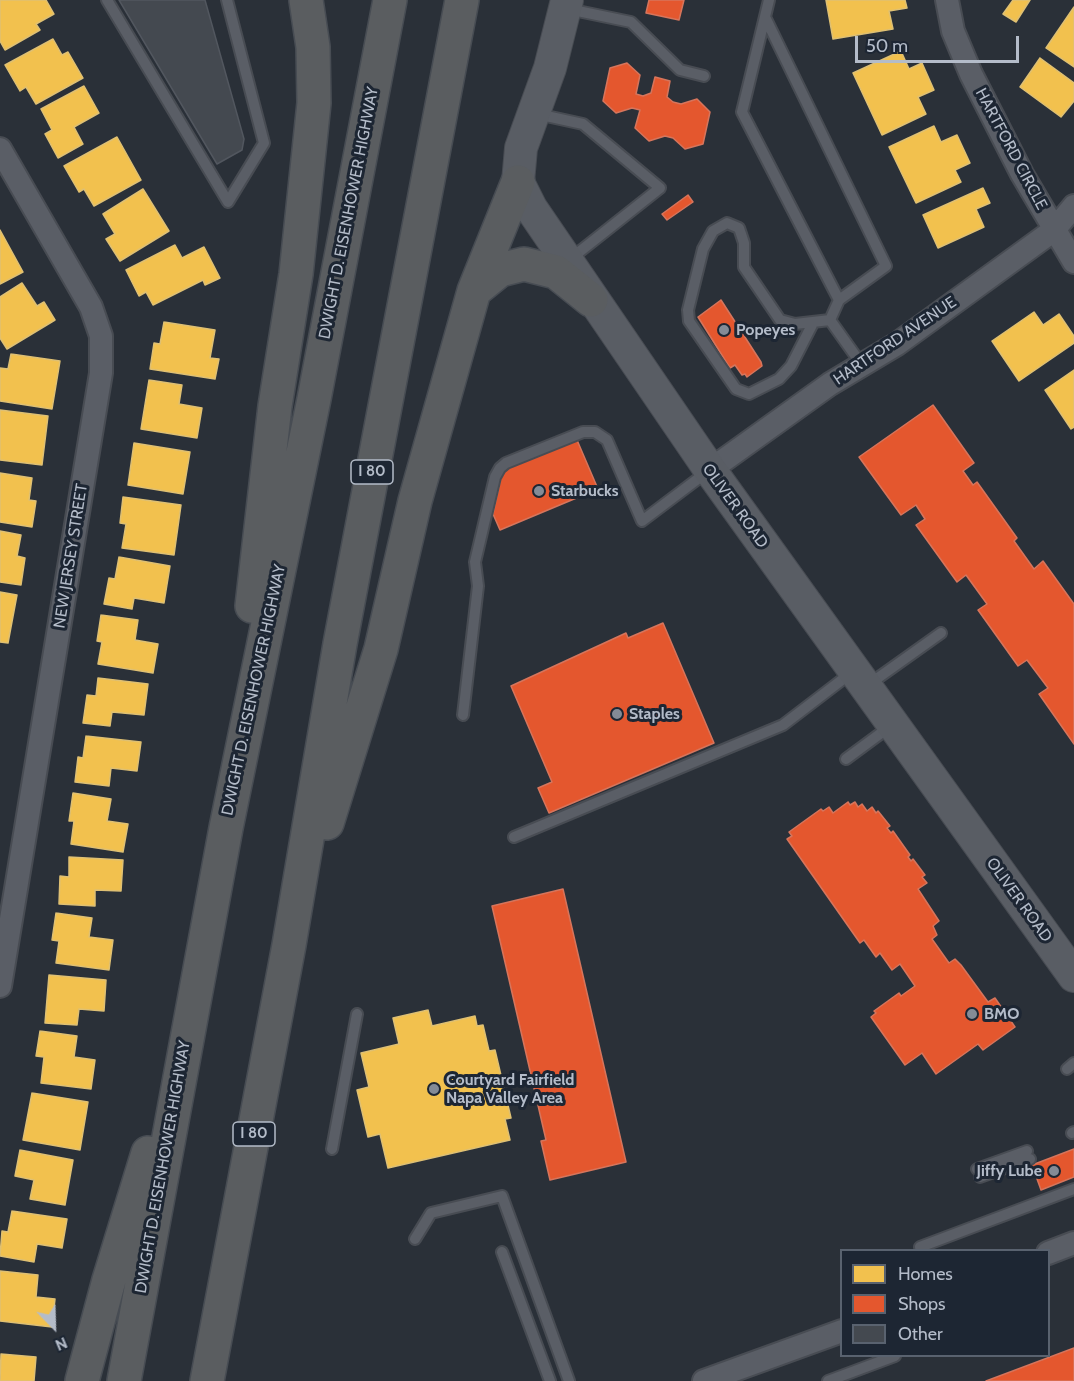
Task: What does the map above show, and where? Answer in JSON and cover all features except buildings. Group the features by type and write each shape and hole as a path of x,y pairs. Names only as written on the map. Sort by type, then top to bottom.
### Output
{"highway":[{"path":"226,828 275,406 296,274 314,103 313,47 306,0"},
{"name":"DWIGHT D. EISENHOWER HIGHWAY","path":"124,1381 226,828 314,399 390,0"},
{"name":"I 80","path":"207,1381 289,945 342,633 462,0"},
{"path":"289,945 381,649 415,501 474,291 518,182"},
{"path":"474,291 500,270 524,264 556,272 591,300"},
{"path":"82,1381 109,1280 191,1011"},
{"path":"218,1324 227,1381"}],"street":[{"name":"HARTFORD CIRCLE","path":"946,0 953,31 971,75 1022,174 1074,262"},
{"path":"518,182 521,148 550,68 566,4"},
{"name":"NEW JERSEY STREET","path":"0,148 91,306 101,336 101,373 0,986"},
{"name":"OLIVER ROAD","path":"518,182 531,208 591,300 710,470 1074,976"},
{"name":"HARTFORD AVENUE","path":"710,470 862,365 897,344 1054,230 1074,206"},
{"path":"1050,1252 1074,1243"},
{"path":"704,1381 840,1332"}],"lane":[{"path":"107,0 228,202 264,143 227,0"},
{"path":"769,0 742,112 839,300"},
{"path":"566,4 631,22 680,70 704,76"},
{"path":"765,17 886,266 839,300 830,320"},
{"path":"533,113 583,124 660,188 567,262"},
{"path":"813,323 791,366 779,379 749,394 736,389 692,328 688,310 707,238 719,225 733,224 739,228 744,243 744,267 780,320 795,324 830,320"},
{"path":"830,320 862,365"},
{"path":"463,715 478,586 475,562 495,477 500,468 506,463 583,432 595,432 607,440 642,521 710,470"},
{"path":"514,837 783,725 941,633"},
{"path":"846,759 892,724"},
{"path":"332,1149 357,1014"},
{"path":"979,1173 1028,1155"},
{"path":"920,1249 920,1247 1074,1189"},
{"path":"415,1239 431,1213 501,1196 568,1373 569,1381"},
{"path":"502,1252 550,1381"},
{"path":"828,1381 892,1357"}],"place":[{"name":"Popeyes","path":"724,330"},
{"name":"Starbucks","path":"539,491"},
{"name":"Staples","path":"617,714"},
{"name":"BMO","path":"972,1014"},
{"name":"Courtyard Fairfield Napa Valley Area","path":"434,1089"},
{"name":"Jiffy Lube","path":"1054,1171"}]}
